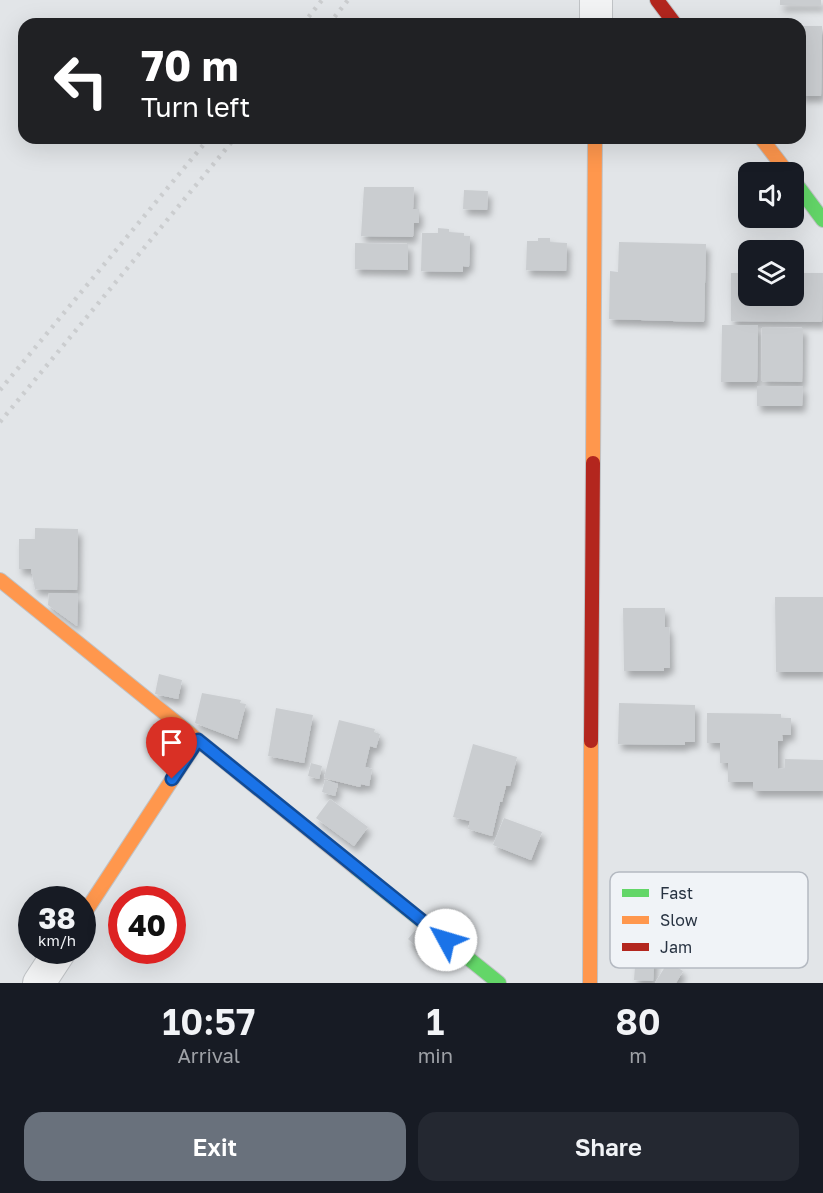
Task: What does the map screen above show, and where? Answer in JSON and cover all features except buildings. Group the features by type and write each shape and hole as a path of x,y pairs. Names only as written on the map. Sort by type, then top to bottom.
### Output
{"street":[{"path":"596,0 596,18"},
{"path":"657,0 670,18"},
{"path":"590,983 595,144"},
{"path":"766,144 779,162"},
{"path":"804,194 823,220"},
{"path":"0,580 499,983"},
{"path":"96,896 198,740"},
{"path":"39,983 51,964"}],"railway":[{"path":"308,18 322,0"},
{"path":"334,18 348,0"},
{"path":"0,390 204,144"},
{"path":"0,422 230,144"}],"traffic: fast":[{"path":"804,194 823,220"},
{"path":"356,868 499,983"}],"traffic: slow":[{"path":"593,463 595,144"},
{"path":"766,144 779,162"},
{"path":"0,580 356,868"},
{"path":"96,896 198,740"},
{"path":"590,983 591,741"}],"traffic: jam":[{"path":"657,0 670,18"},
{"path":"591,741 593,463"}],"route":[{"path":"172,779 198,740 446,940"}]}
